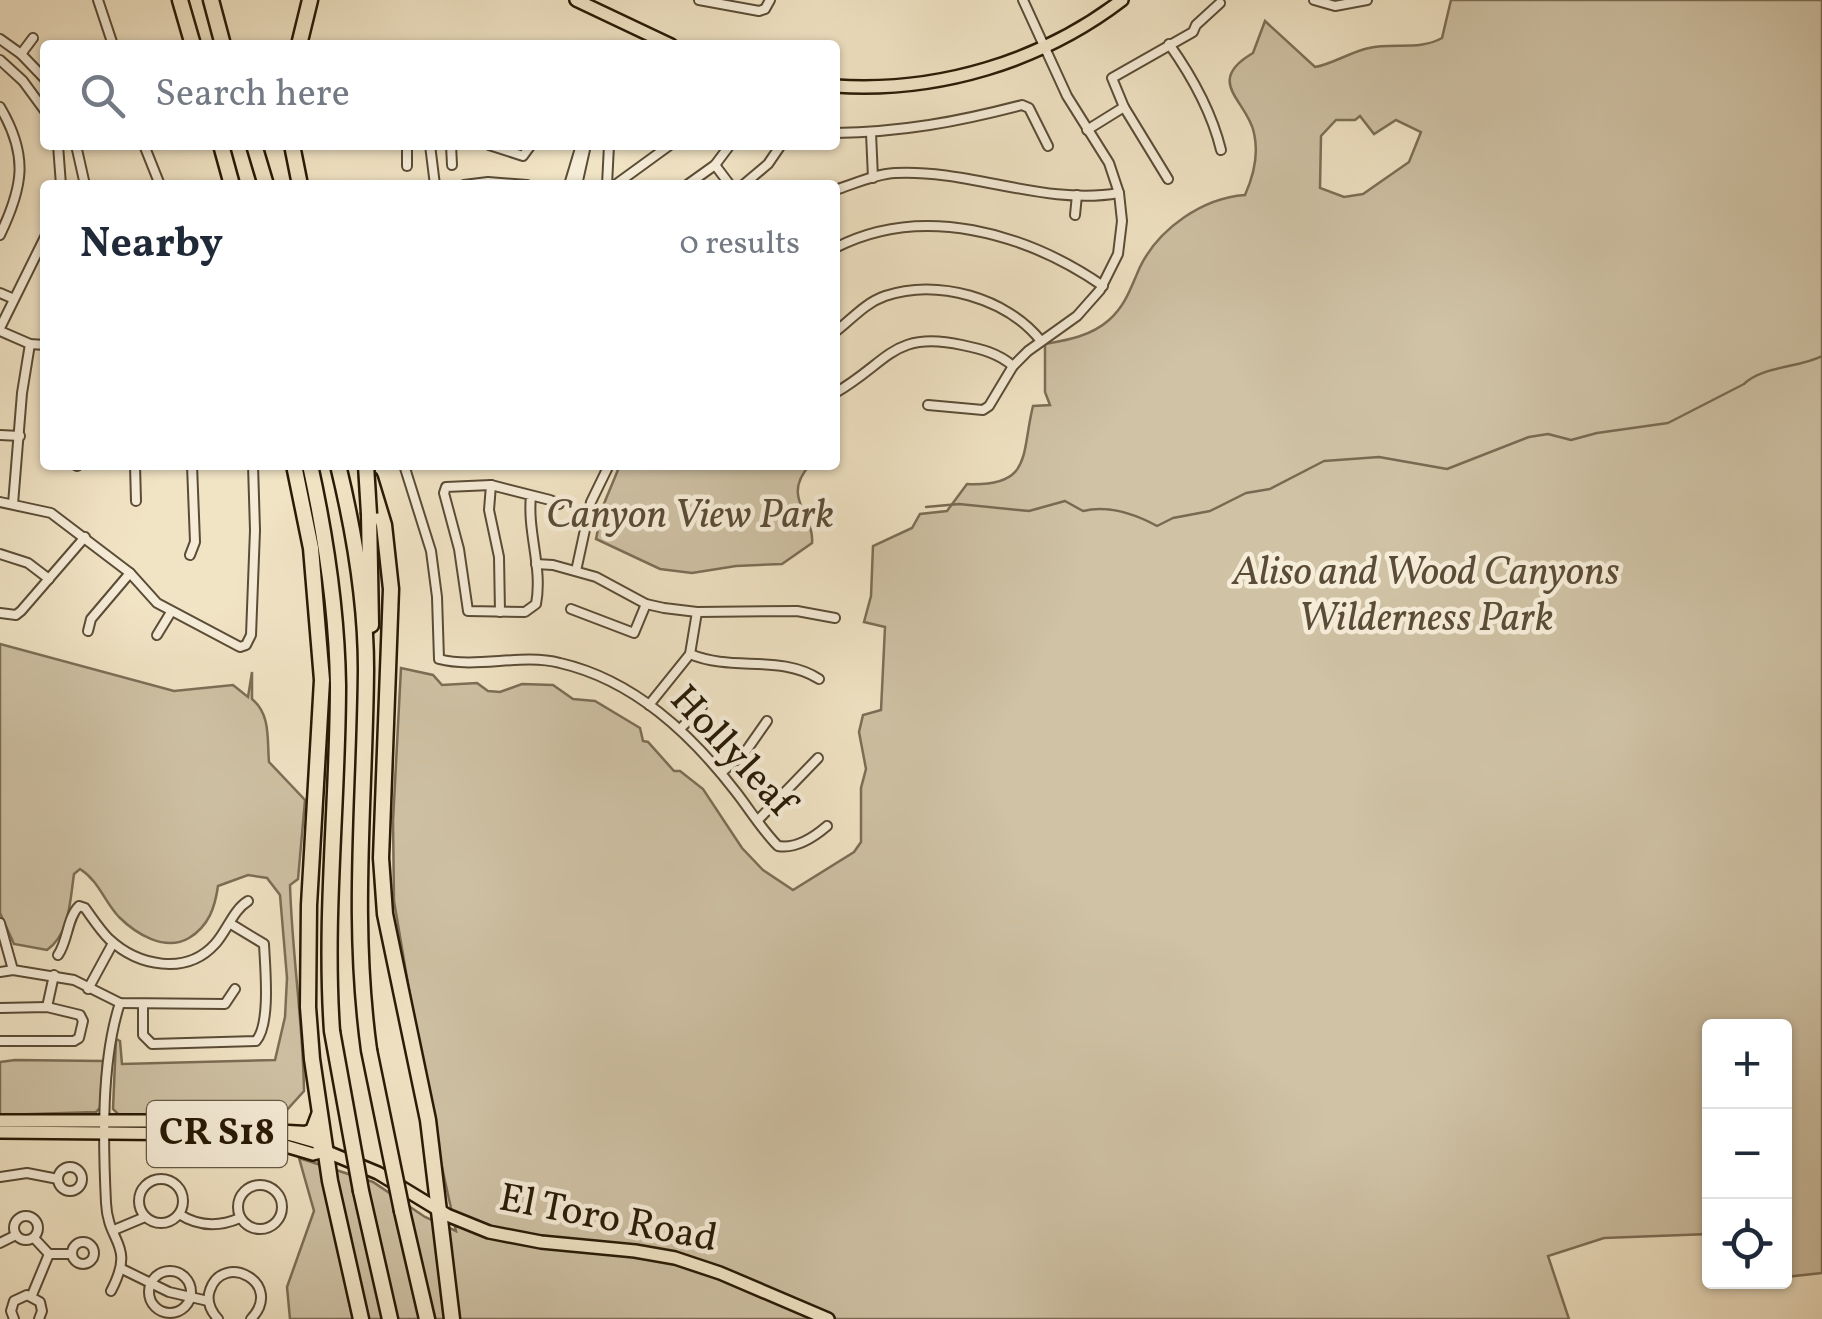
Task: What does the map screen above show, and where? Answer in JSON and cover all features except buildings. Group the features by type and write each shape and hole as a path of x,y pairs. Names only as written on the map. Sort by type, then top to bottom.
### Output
{"highway":[{"path":"211,0 222,40"},
{"path":"300,40 310,0"},
{"path":"181,2 191,40"},
{"path":"222,150 231,180"},
{"path":"254,150 262,180"},
{"path":"293,150 299,180"},
{"path":"295,470 311,548 322,680 308,905 308,1007 325,1151 361,1319"},
{"path":"311,470 328,554 338,681 328,971 332,1031 344,1110 390,1319"},
{"path":"339,470 359,575 366,666"},
{"path":"366,470 372,607 366,666 358,916 369,1050 427,1319"},
{"path":"367,470 384,525 391,588 381,858 383,897 428,1120 452,1319"},
{"path":"288,1133 306,1134 313,1130 319,1114"}],"main road":[{"path":"576,0 591,3 661,40"},
{"path":"840,86 930,82 981,70 1045,48 1122,0"},
{"name":"El Toro Road","path":"0,1121 216,1134 272,1142 313,1154 325,1151"},
{"name":"El Toro Road","path":"0,1132 245,1124 288,1133 316,1142 325,1151 378,1173 440,1210 507,1237 675,1258 828,1319"}],"street":[{"path":"98,0 111,40"},
{"path":"699,0 767,5"},
{"path":"928,405 983,410 990,406 1013,366 1077,316 1102,286 1118,254 1122,221 1119,193 1108,163 1087,130 1023,0"},
{"path":"1314,0 1347,6 1367,0"},
{"path":"1168,180 1124,107 1112,78 1194,32 1196,25 1220,3"},
{"path":"21,54 33,38"},
{"path":"0,39 40,74"},
{"path":"1169,44 1193,83 1221,150"},
{"path":"0,60 23,80 40,103"},
{"path":"840,133 871,134 945,125 1022,106 1029,108 1048,146"},
{"path":"0,107 19,156 20,187 0,236"},
{"path":"1087,130 1124,107"},
{"path":"871,134 873,178"},
{"path":"0,144 14,139"},
{"path":"58,150 60,180"},
{"path":"77,150 84,180"},
{"path":"146,150 158,180"},
{"path":"406,166 407,150"},
{"path":"431,150 434,180"},
{"path":"451,150 452,165"},
{"path":"504,150 523,156 527,150"},
{"path":"571,180 581,150"},
{"path":"578,180 582,150"},
{"path":"607,180 608,150"},
{"path":"622,180 663,150"},
{"path":"695,180 715,165 726,150"},
{"path":"750,180 778,150"},
{"path":"715,165 726,180"},
{"path":"840,188 891,173 934,174 1077,195 1119,193"},
{"path":"1076,215 1077,195"},
{"path":"840,245 896,227 936,225 1022,243 1063,261 1102,286"},
{"path":"40,248 0,329 30,344 40,345"},
{"path":"840,328 874,301 899,292 928,289 970,296 990,305 1023,322 1041,341"},
{"path":"0,293 14,299"},
{"path":"840,389 896,349 922,340 994,353 1013,366"},
{"path":"13,504 30,344"},
{"path":"0,435 20,436"},
{"path":"135,470 136,500"},
{"path":"190,556 195,542 192,470"},
{"path":"0,502 51,513 130,574 157,603 234,647 246,645 250,635 253,470"},
{"name":"Hollyleaf","path":"406,470 431,551 438,597 437,656 442,661 559,662 621,686 680,729 721,773 774,843 784,848 814,838 827,826"},
{"path":"576,571 592,502 608,470"},
{"path":"491,485 489,510 499,557 500,612"},
{"path":"532,496 530,526 538,596 530,610 473,612 465,606 459,549 444,493 446,487 491,485 532,496 558,504"},
{"path":"0,613 16,614 85,537"},
{"path":"0,554 28,563 49,579"},
{"path":"536,564 596,577 646,604 697,612 797,611 835,618"},
{"path":"88,631 92,619 130,574"},
{"path":"571,609 634,633 646,604"},
{"path":"156,635 171,612"},
{"path":"649,705 690,654 697,612"},
{"path":"690,654 717,663 797,668 819,680"},
{"path":"680,729 702,707"},
{"path":"721,773 746,752 767,721"},
{"path":"758,820 818,758"},
{"path":"58,955 79,906 114,943 148,962 178,964 210,950 238,909 248,902"},
{"path":"0,923 12,970"},
{"path":"143,1006 143,1035 152,1044 256,1040 262,1034 266,986 264,944 231,924"},
{"path":"88,989 114,943"},
{"path":"0,972 54,975 74,980 120,1003 143,1006 224,1004 235,989"},
{"path":"47,1007 54,975"},
{"path":"111,1291 122,1269 121,1252 106,1204 110,1041 120,1003"},
{"path":"0,1008 47,1007 80,1015 83,1021 79,1038 74,1041 0,1042"},
{"path":"0,1177 27,1173 58,1179"},
{"path":"159,1178 178,1187 183,1200 179,1214 166,1223 154,1223 145,1217 138,1204 141,1190 159,1178"},
{"path":"269,1186 279,1195 282,1209 271,1226 251,1228 240,1218 237,1204 248,1187 269,1186"},
{"path":"179,1214 188,1220 214,1225 240,1218"},
{"path":"28,1216 38,1223 34,1238 22,1240 16,1235 17,1220 28,1216"},
{"path":"114,1230 145,1217"},
{"path":"0,1243 16,1235"},
{"path":"34,1238 49,1254 72,1254"},
{"path":"32,1296 49,1254"},
{"path":"122,1269 189,1299 208,1301"},
{"path":"174,1271 186,1279 189,1299 181,1310 162,1311 149,1297 150,1284 160,1273 174,1271"},
{"path":"218,1319 208,1301 208,1292 217,1278 242,1272 260,1290 260,1307 250,1319"},
{"path":"14,1319 14,1301 22,1295 32,1296 42,1306 39,1319"}],"green space":[{"name":"Aliso and Wood Canyons Wilderness Park","path":"1451,0 1822,0 1822,1273 1792,1276 1792,1019 1702,1019 1702,1234 1604,1238 1548,1256 1569,1319 290,1319 287,1287 314,1211 299,1158 373,1182 425,1217 456,1231 429,1108 394,901 393,821 401,668 433,675 442,685 477,683 488,691 500,692 522,684 553,685 573,699 595,701 640,728 643,741 674,771 680,771 703,789 742,848 763,870 793,890 854,852 861,842 861,788 866,769 859,732 863,715 881,710 885,627 864,622 871,596 873,546 912,528 920,514 947,511 967,484 1003,480 1014,473 1024,453 1033,406 1050,405 1045,392 1045,344 1079,337 1109,320 1120,308 1148,253 1170,228 1198,209 1245,195 1256,149 1250,122 1232,92 1231,73 1253,53 1265,21 1315,67 1369,48 1442,38","holes":["1360,116 1374,134 1396,120 1421,132 1409,162 1363,194 1344,197 1320,188 1321,136 1336,120 1355,120"]},
{"name":"Canyon View Park","path":"618,470 806,470 798,497 812,543 782,564 692,573 660,569 596,539 603,506"},
{"path":"0,644 174,691 233,685 248,697 252,672 252,699 265,720 269,762 305,800 298,879 290,885 304,1091 276,1122 201,1115 119,1115 113,1109 116,1039 120,1041 122,1064 275,1060 285,1017 287,978 280,895 267,878 248,875 218,886 213,909 202,928 189,938 170,943 142,935 126,923 80,869 74,874 68,916 55,943 47,950 14,944 0,913"},
{"path":"103,1061 100,1108 96,1112 0,1115 0,1062"}],"waterway":[{"path":"926,507 959,504 1029,511 1065,501 1083,511 1122,512 1157,526 1173,518 1210,511 1246,493 1270,489 1324,461 1379,457 1447,469 1529,437 1548,434 1571,440 1668,423 1761,374 1822,356"}]}
